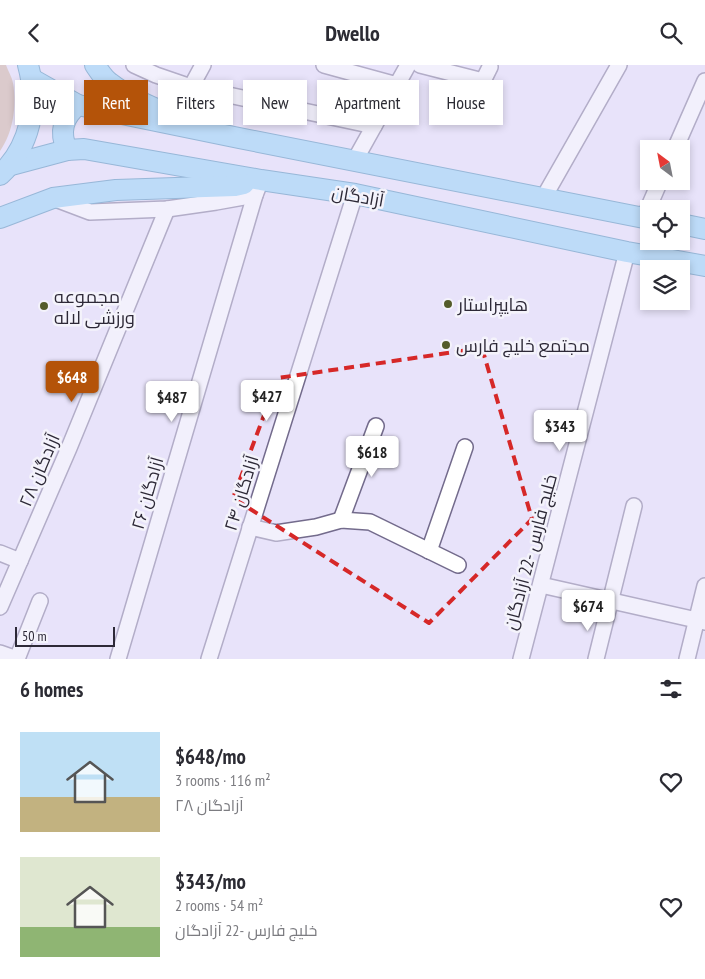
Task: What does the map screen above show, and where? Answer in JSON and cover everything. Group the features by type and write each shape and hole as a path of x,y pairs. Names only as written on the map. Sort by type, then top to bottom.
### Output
{"main road":[{"path":"95,65 109,83 156,109 239,138"},
{"path":"5,170 26,139 33,109 30,72"},
{"name":"آزادگان","path":"30,72 78,105 640,217"},
{"path":"67,150 62,138 63,126 68,114 78,105"},
{"name":"آزادگان","path":"5,170 67,150 84,149 258,187 355,194 627,252 705,266"},
{"path":"0,218 53,198 116,190 258,187"},
{"path":"690,226 705,229"}],"street":[{"path":"134,65 171,80"},
{"path":"195,80 203,65"},
{"path":"324,65 379,80"},
{"path":"400,80 408,65"},
{"path":"420,65 483,81 490,67"},
{"path":"544,197 618,65"},
{"path":"679,140 705,81"},
{"path":"233,96 374,126 355,160"},
{"path":"53,198 90,212 167,209 258,187"},
{"name":"۲۶ آزادگان","path":"118,659 258,187"},
{"name":"۲۴ آزادگان","path":"209,659 355,194"},
{"name":"۲۸ آزادگان","path":"0,607 73,439 167,209"},
{"name":"خلیج فارس -22 آزادگان","path":"521,659 627,252"},
{"path":"340,520 376,426"},
{"path":"428,551 465,447"},
{"path":"596,659 634,506"},
{"path":"250,527 276,533 316,527 340,520 370,522 458,565"},
{"path":"0,553 20,561"},
{"path":"541,585 701,621"},
{"path":"686,659 701,621 705,586"},
{"path":"0,653 17,659 40,601"}],"highlighted area":[{"path":"482,348 532,519 429,623 233,498 278,378"}],"shaded area":[{"path":"0,65 6,65 11,76 14,92 14,110 11,128 0,151"}],"place":[{"name":"هایپراستار","path":"448,304"},
{"name":"مجموعه ورزشی لاله","path":"44,306"},
{"name":"مجتمع خلیج فارس","path":"446,345"}]}
